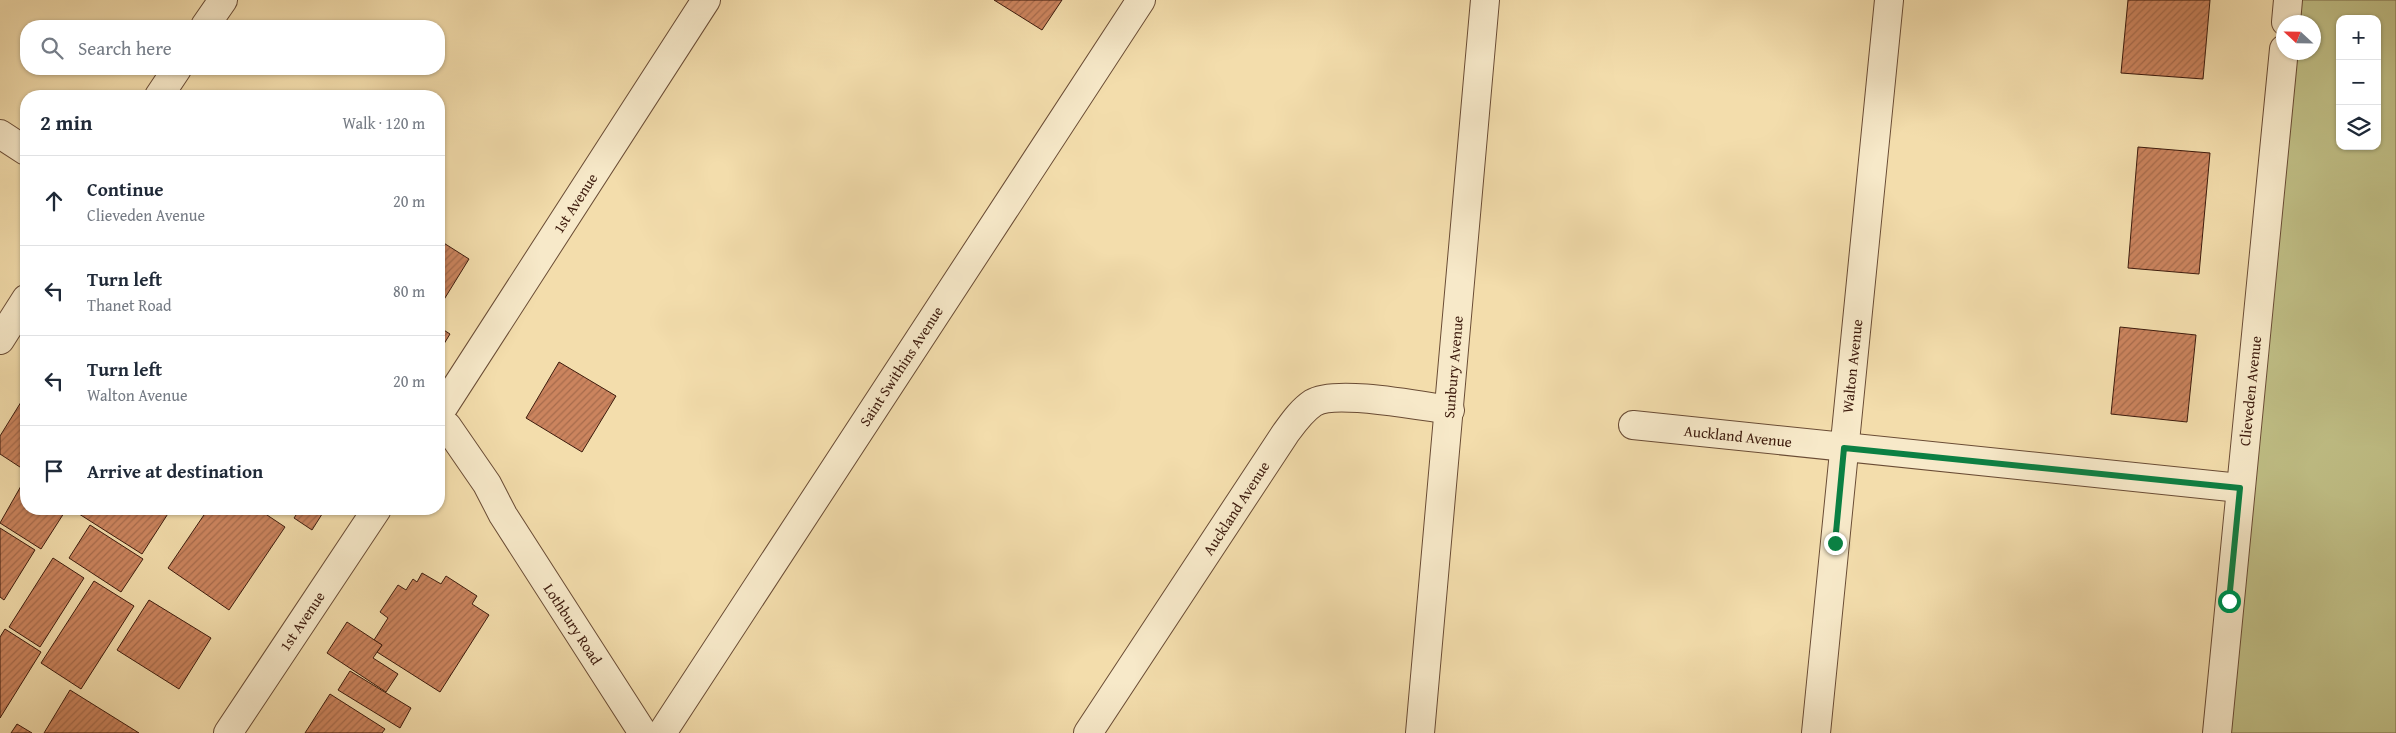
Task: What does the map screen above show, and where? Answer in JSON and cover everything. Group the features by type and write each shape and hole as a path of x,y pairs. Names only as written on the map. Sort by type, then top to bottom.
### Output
{"street":[{"path":"209,20 223,0"},
{"name":"1st Avenue","path":"445,417 706,0"},
{"name":"Saint Swithins Avenue","path":"662,733 1141,0"},
{"name":"Sunbury Avenue","path":"1420,733 1486,0"},
{"name":"Walton Avenue","path":"1816,733 1889,0"},
{"path":"2287,15 2288,0"},
{"name":"Clieveden Avenue","path":"2217,733 2283,60"},
{"path":"163,90 173,75"},
{"path":"0,134 20,147"},
{"path":"0,340 20,308"},
{"name":"Auckland Avenue","path":"1088,733 1284,434 1298,416 1312,403 1322,399 1342,397 1450,410"},
{"name":"Auckland Avenue","path":"1632,424 1844,448 2240,488"},
{"name":"Lothbury Road","path":"445,431 480,497 503,515 642,733"},
{"name":"1st Avenue","path":"228,733 373,515"}],"shaded area":[{"path":"2285,0 2396,0 2396,733 2216,733 2279,60 2321,60 2321,15 2284,15"}],"building":[{"path":"994,0 1062,0 1042,30"},
{"path":"2128,0 2210,0 2203,79 2121,73"},
{"path":"2138,147 2210,153 2199,274 2128,268"},
{"path":"445,244 469,259 445,298"},
{"path":"2120,327 2196,335 2187,422 2111,414"},
{"path":"445,331 450,334 445,342"},
{"path":"559,362 616,396 582,452 526,418"},
{"path":"20,404 20,467 0,454 0,436"},
{"path":"20,488 20,515 63,515 41,549 0,523"},
{"path":"81,515 167,515 142,554"},
{"path":"204,515 267,515 285,527 229,610 168,568"},
{"path":"296,515 321,515 312,530 294,518"},
{"path":"90,525 143,559 121,592 69,558"},
{"path":"0,528 35,550 4,600 0,597"},
{"path":"53,558 84,578 40,647 9,627"},
{"path":"422,573 441,584 446,576 477,596 472,604 489,615 440,692 377,652 382,645 374,640 388,618 380,612 398,585 406,590 413,579 417,582"},
{"path":"94,581 134,606 81,689 41,663"},
{"path":"149,600 211,638 179,689 117,650"},
{"path":"347,622 382,645 373,658 398,674 386,692 327,653"},
{"path":"5,629 41,652 0,718 0,637"},
{"path":"350,671 411,708 400,728 338,690"},
{"path":"70,690 139,733 44,733"},
{"path":"330,694 385,729 382,733 305,733"},
{"path":"17,724 32,733 11,733"}],"route":[{"path":"1835,543 1844,448 2240,488 2229,601"}]}
